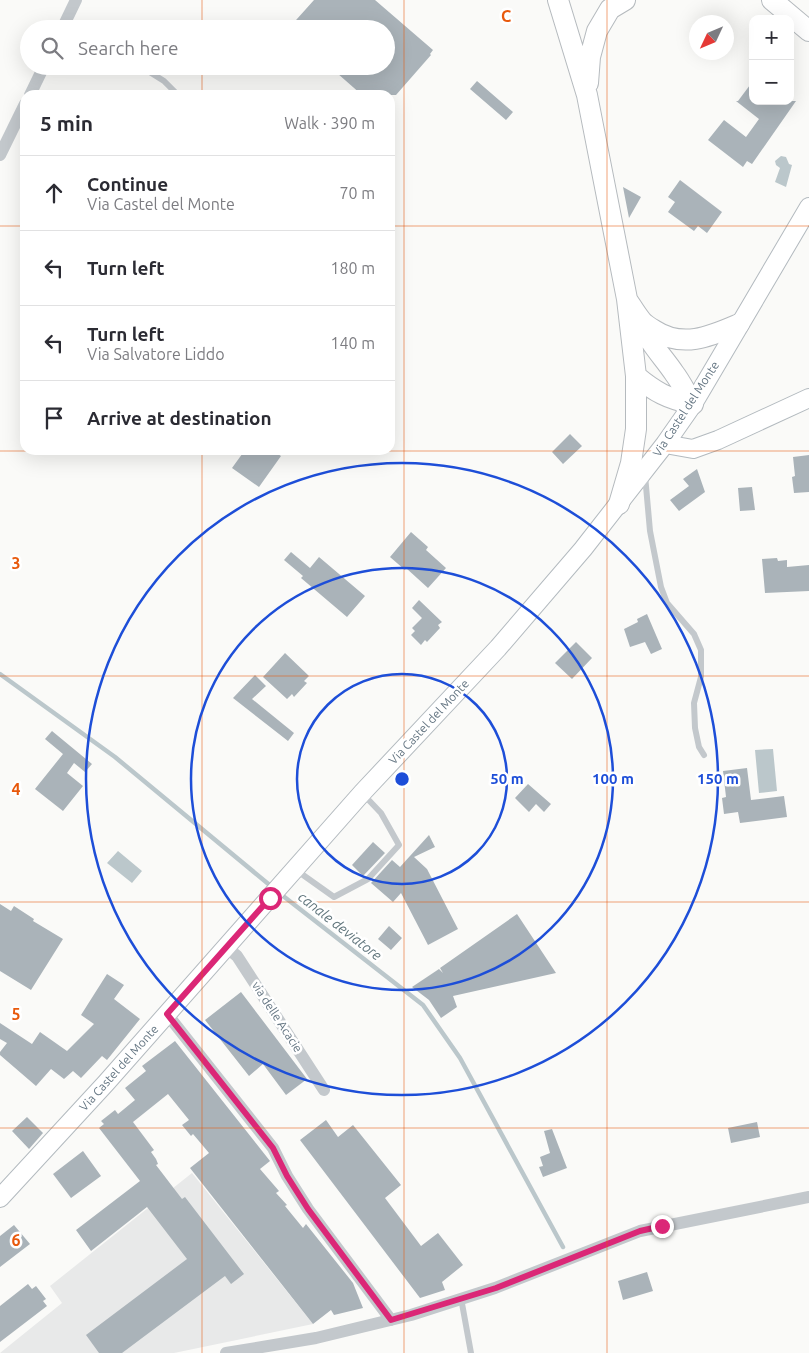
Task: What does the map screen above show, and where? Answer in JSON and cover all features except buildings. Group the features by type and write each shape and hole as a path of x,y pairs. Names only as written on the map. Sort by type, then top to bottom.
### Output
{"main road":[{"path":"558,0 587,95 626,299 636,376 636,429 631,463 619,504"},
{"path":"773,1 809,31"},
{"path":"587,95 590,57 597,32 616,3"},
{"name":"Via Castel del Monte","path":"0,1198 167,1014 362,794 498,648 583,549 665,444 692,404 809,207"},
{"path":"626,299 642,322 652,345 674,372 692,404"},
{"path":"642,322 671,338 688,340 705,338 740,324"},
{"path":"636,376 652,390 675,400 692,404"},
{"path":"665,444 693,449 718,440 809,398"}],"street":[{"path":"66,20 76,0"},
{"path":"32,90 40,75"},
{"path":"0,155 20,114"},
{"name":"via delle Acacie","path":"226,947 237,956 324,1090"},
{"path":"167,1014 273,1148 287,1176 308,1209 391,1320"},
{"path":"226,1353 316,1338 391,1320 496,1288 640,1231 809,1197"}],"lane":[{"path":"154,75 173,90"},
{"path":"644,471 650,531 661,587 667,603 694,634 701,650 701,677 694,703 695,728 699,747 704,755"},
{"path":"295,870 334,897 368,879 399,845 381,813 362,794"},
{"path":"461,1298 472,1353"}],"shaded area":[{"path":"781,156 786,157 789,164 792,165 786,187 775,182 780,168 776,165 775,161"},
{"path":"773,749 777,791 759,793 755,750"},
{"path":"118,851 142,871 132,883 107,863"},
{"path":"192,1173 313,1324 174,1353 0,1353 62,1303 50,1286"}],"waterway":[{"name":"canale deviatore","path":"0,674 115,757 272,887"},
{"name":"canale deviatore","path":"278,892 423,1005 460,1058 563,1247"}],"route":[{"path":"270,898 167,1014 273,1148 287,1176 308,1209 391,1320 496,1288 640,1231 662,1226"}]}
